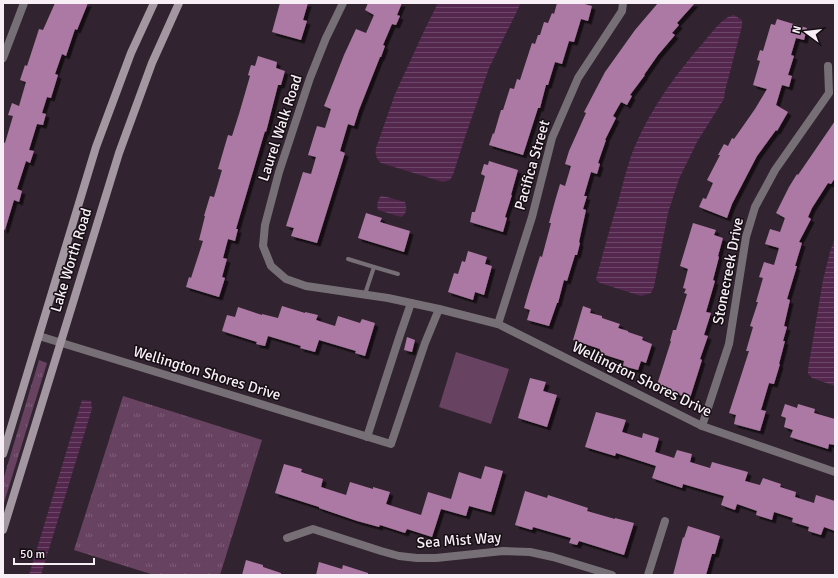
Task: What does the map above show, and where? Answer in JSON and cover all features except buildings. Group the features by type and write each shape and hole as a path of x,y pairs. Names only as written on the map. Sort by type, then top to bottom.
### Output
{"street":[{"path":"3,58 24,3"},
{"name":"Lake Worth Road","path":"3,454 96,147 131,53 154,3"},
{"name":"Lake Worth Road","path":"3,530 119,152 152,63 179,3"},
{"name":"Laurel Walk Road","path":"271,266 263,246 264,225 310,78 326,38 343,3"},
{"name":"Pacifica Street","path":"498,324 532,217 552,138 578,78 622,11 623,3"},
{"name":"Stonecreek Drive","path":"702,426 729,344 746,237 755,207 775,170 829,93 828,66"},
{"name":"Wellington Shores Drive","path":"271,266 286,279 306,286 411,303 498,324 702,426 835,472"},
{"path":"367,437 411,303"},
{"name":"Wellington Shores Drive","path":"39,336 391,444 425,343 439,309"},
{"path":"648,575 665,521"},
{"name":"Sea Mist Way","path":"287,538 313,529 381,551 399,556 417,558 436,558 503,551 530,552 554,556 612,575"}],"lane":[{"path":"348,259 398,274"},
{"path":"365,295 374,267"}],"green space":[{"path":"456,352 509,369 491,424 439,407"},
{"path":"39,360 47,363 3,506 3,480"},
{"path":"123,396 262,440 220,575 154,575 74,550"}],"shaded area":[{"path":"438,3 521,3 489,68 453,175 450,180 443,182 381,163 377,158 376,153 376,148 395,94"},
{"path":"734,15 742,20 742,26 724,99 697,142 679,179 668,213 654,287 651,293 641,296 600,283 596,279 631,156 637,140 662,96 692,56 721,22"},
{"path":"381,196 405,202 405,213 401,217 378,210 377,206"},
{"path":"835,238 835,386 812,378 808,374 808,369 823,280"},
{"path":"82,400 91,401 92,409 41,575 29,575"}]}
